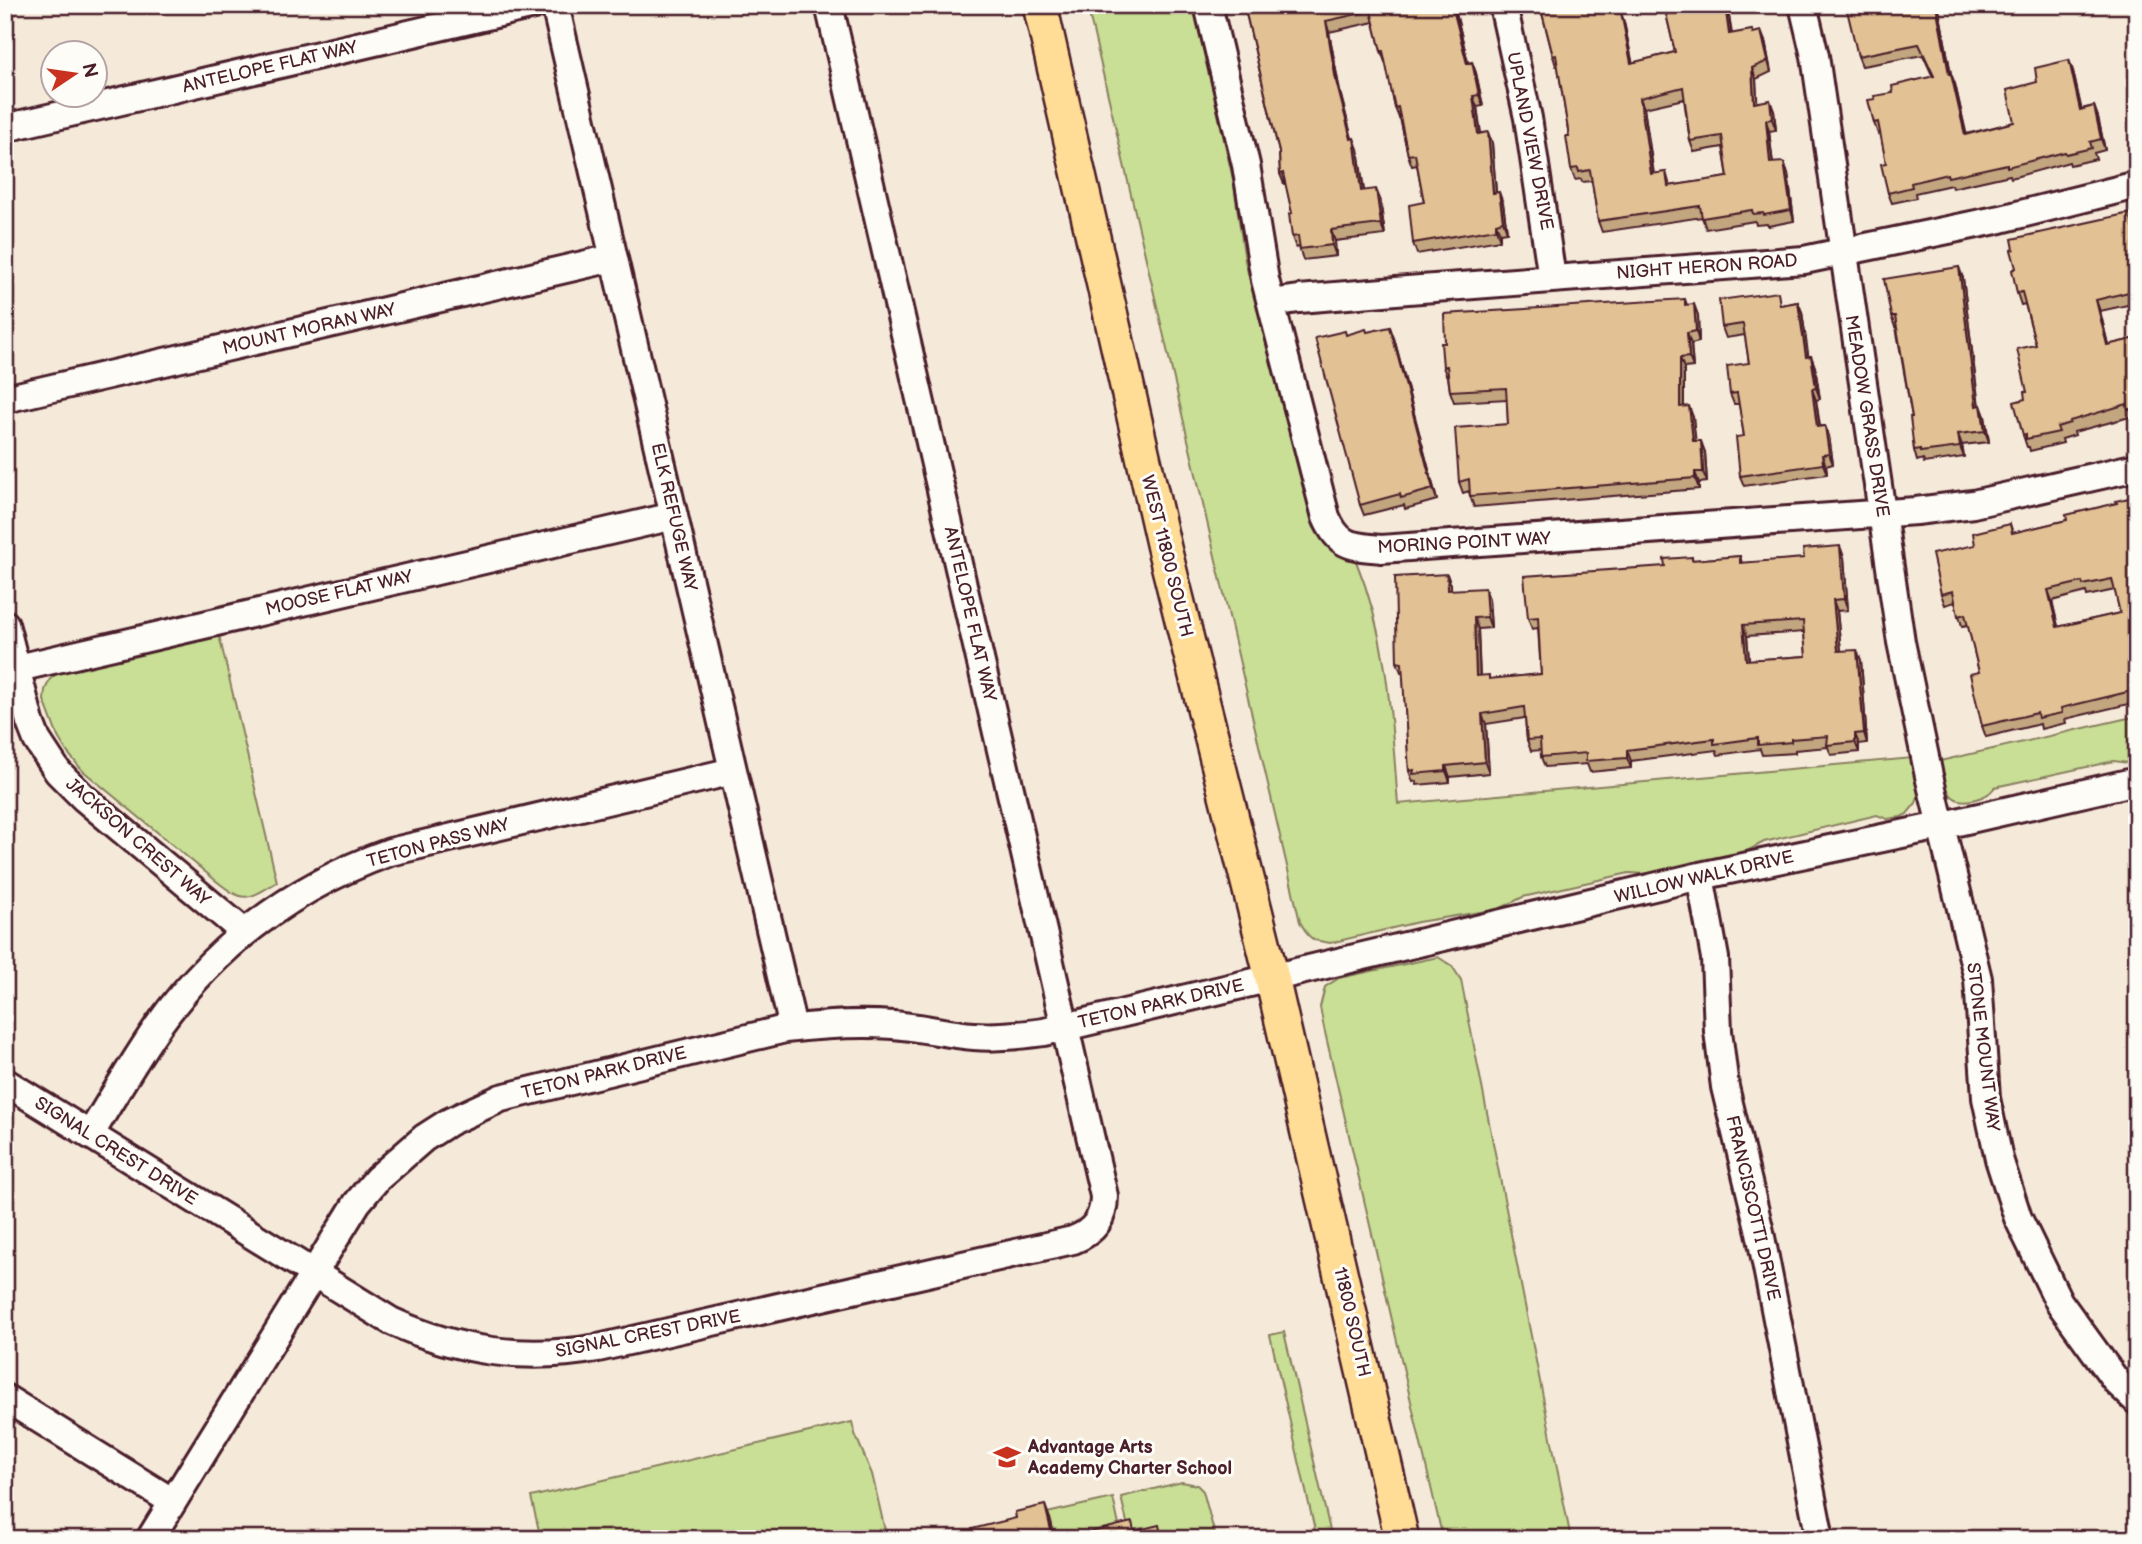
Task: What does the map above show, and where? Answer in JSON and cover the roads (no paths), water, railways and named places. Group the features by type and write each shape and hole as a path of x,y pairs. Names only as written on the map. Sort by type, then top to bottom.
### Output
{"main road":[{"name":"WEST 11800 SOUTH","path":"1040,5 1161,535 1301,1104"},
{"name":"11800 SOUTH","path":"1301,1104 1402,1539"}],"street":[{"name":"ANTELOPE FLAT WAY","path":"5,128 534,5"},
{"name":"ELK REFUGE WAY","path":"555,5 793,1028"},
{"name":"ANTELOPE FLAT WAY","path":"829,5 1104,1196 1098,1222"},
{"name":"MORING POINT WAY","path":"1208,5 1246,164 1265,280 1326,517 1332,531 1342,542 1351,546 1394,549 1882,513 1973,504 2137,467"},
{"name":"UPLAND VIEW DRIVE","path":"1503,5 1528,118 1552,278"},
{"name":"MEADOW GRASS DRIVE","path":"1803,5 1815,56 1901,642 1940,826"},
{"name":"NIGHT HERON ROAD","path":"1271,303 1552,278 1804,260 2001,219 2137,185"},
{"name":"MOUNT MORAN WAY","path":"5,399 613,258"},
{"name":"MOOSE FLAT WAY","path":"10,670 674,516"},
{"name":"JACKSON CREST WAY","path":"5,624 10,670 37,740 58,772 84,798 244,932"},
{"name":"TETON PASS WAY","path":"90,1135 140,1052 202,971 244,932 306,889 390,852 733,771"},
{"name":"WILLOW WALK DRIVE","path":"1272,978 1700,876 1940,826 2137,781"},
{"name":"STONE MOUNT WAY","path":"1940,826 1978,979 1986,1098 1999,1159 2018,1218 2059,1302 2117,1382 2137,1401"},
{"name":"FRANCISCOTTI DRIVE","path":"1700,876 1716,958 1718,1031 1725,1087 1760,1232 1820,1539"},
{"name":"TETON PARK DRIVE","path":"150,1539 357,1203 377,1179 424,1138 449,1122 501,1098 529,1090 793,1028 862,1023 1001,1037 1065,1027 1272,978"},
{"name":"SIGNAL CREST DRIVE","path":"5,1082 391,1321 442,1342 496,1353 547,1355 598,1348 1073,1240 1083,1236 1098,1222"},
{"path":"5,1398 173,1502"}],"place":[{"name":"Advantage Arts Academy Charter School","path":"1007,1457"}]}
